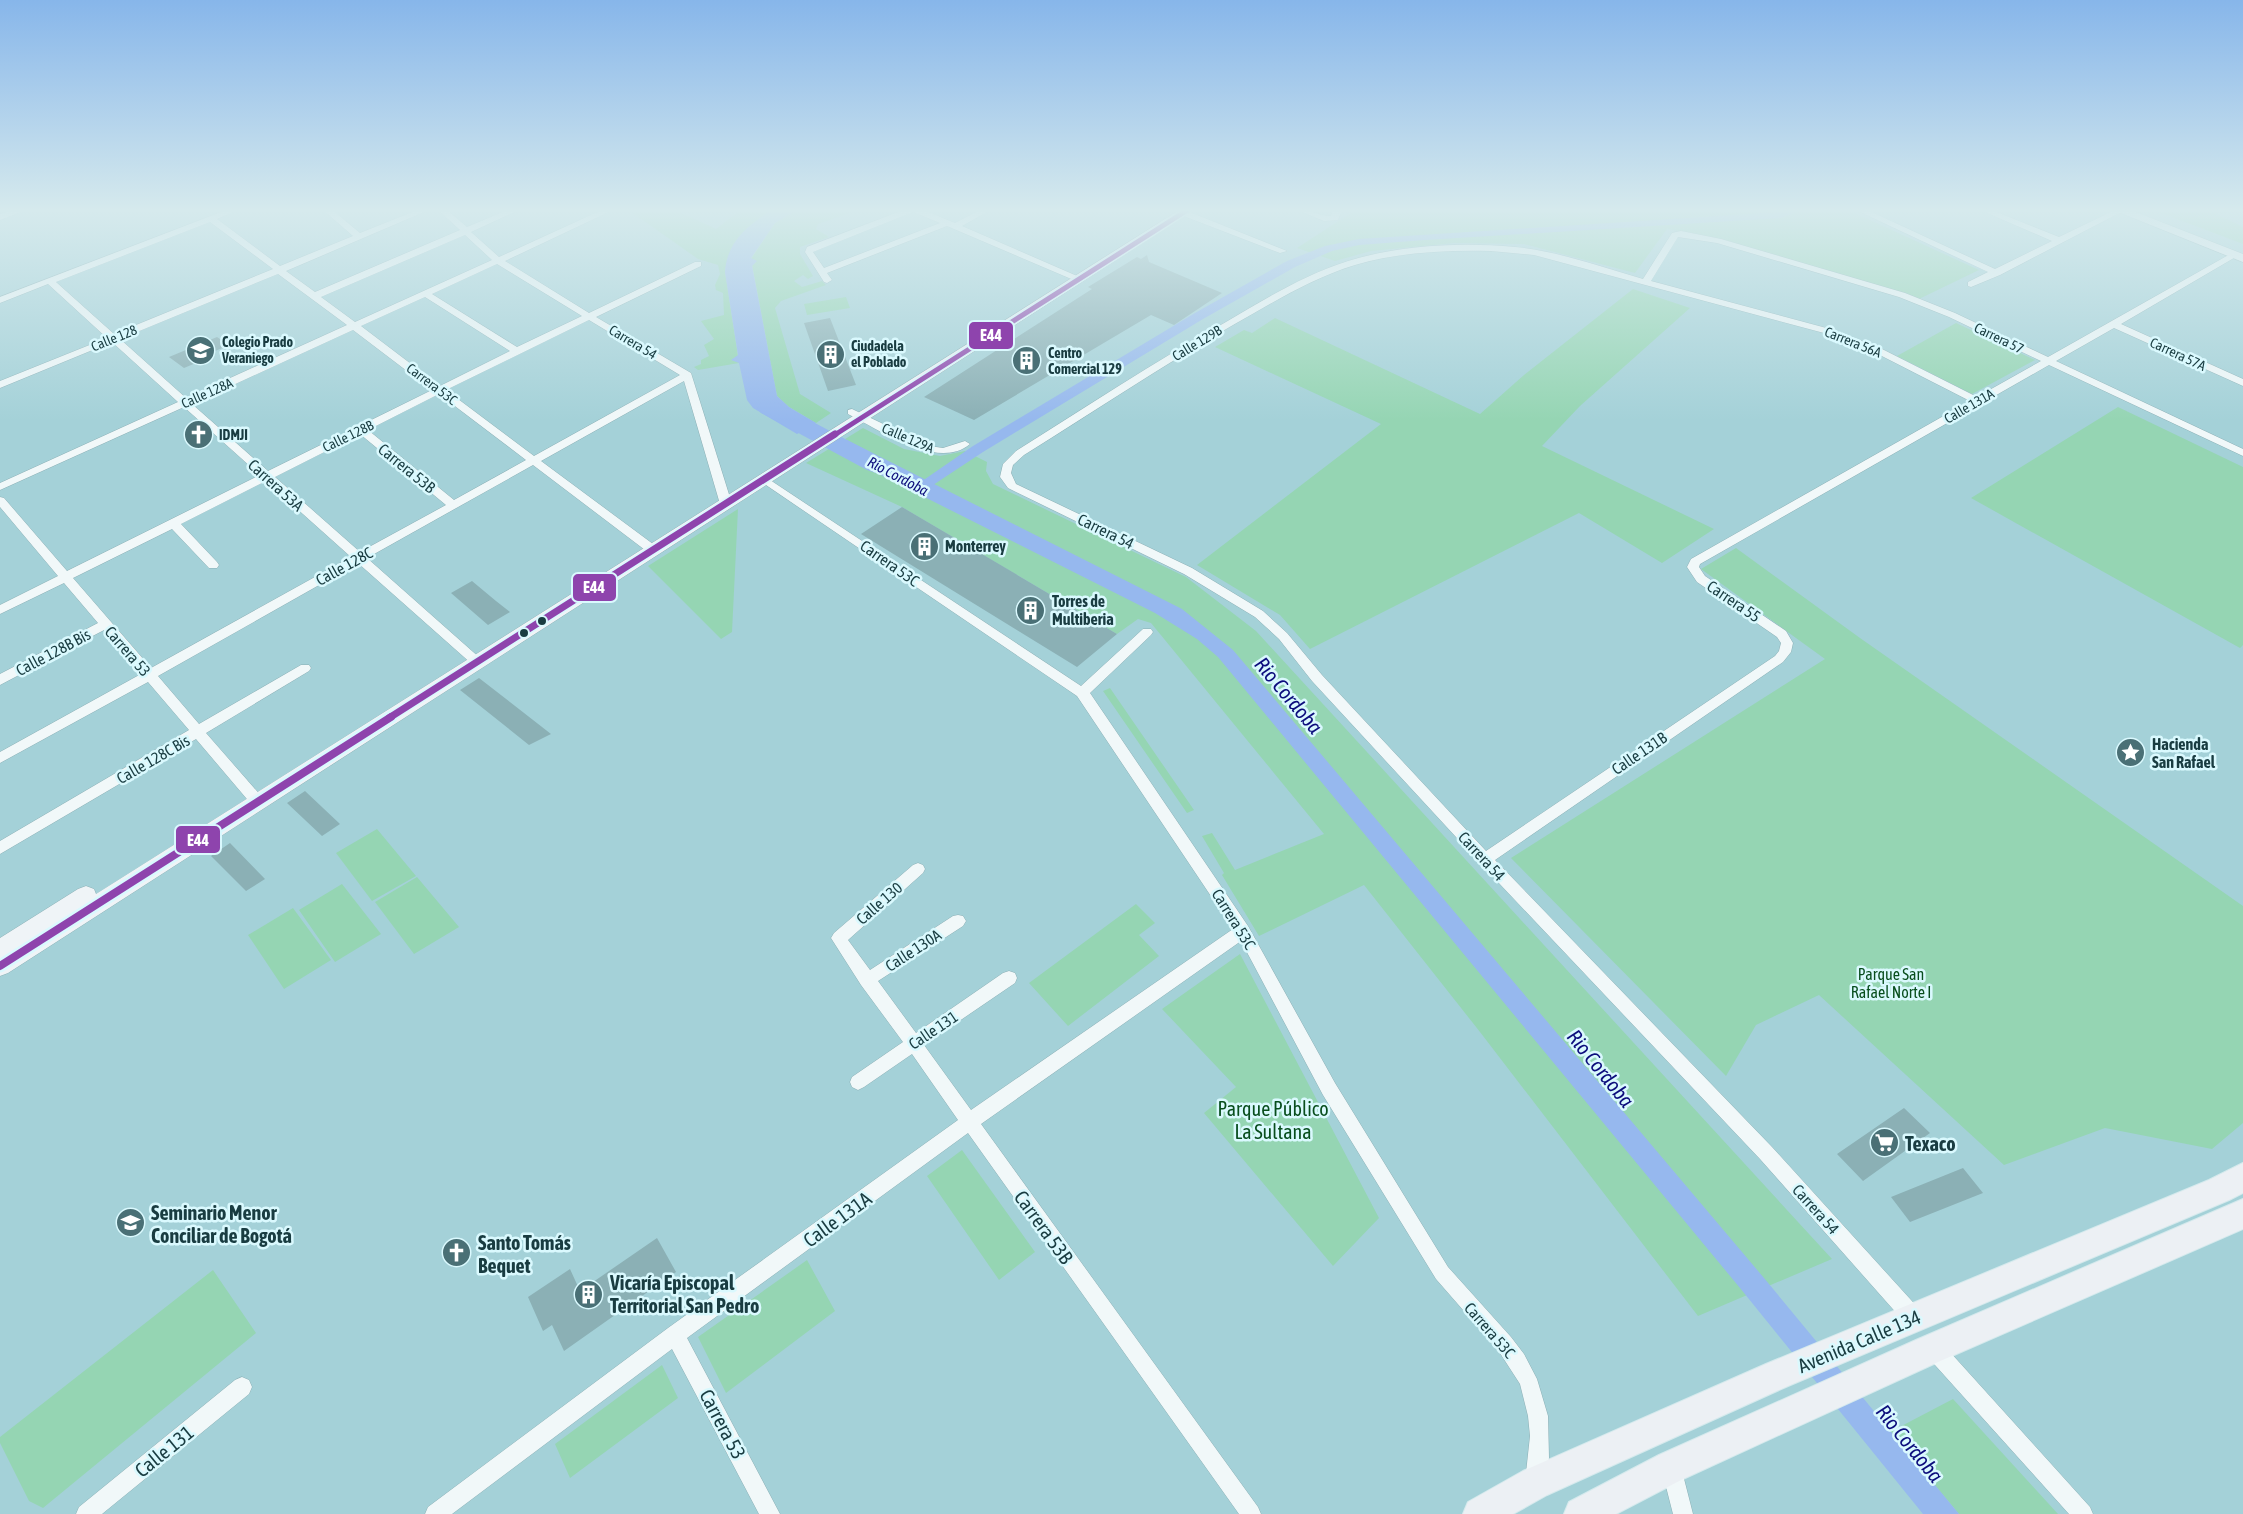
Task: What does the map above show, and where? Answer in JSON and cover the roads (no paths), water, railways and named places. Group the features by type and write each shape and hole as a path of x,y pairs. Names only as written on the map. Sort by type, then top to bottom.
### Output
{"main road":[{"path":"0,950 253,796 1071,280"},
{"path":"724,498 764,479 795,454"},
{"path":"0,966 253,796"},
{"name":"Avenida Calle 134","path":"1480,1514 1535,1484 1777,1375 2219,1190 2243,1177"},
{"name":"Avenida Calle 134","path":"1581,1514 1671,1467 1871,1376 2243,1214"}],"street":[{"path":"0,300 53,280"},
{"name":"Calle 128","path":"0,385 256,280"},
{"name":"Carrera 53C","path":"292,280 649,546"},
{"path":"314,296 351,280"},
{"name":"Calle 128A","path":"0,487 458,280"},
{"name":"Carrera 54","path":"531,280 687,375"},
{"name":"Calle 128B","path":"0,610 517,351 665,280"},
{"name":"Calle 129B","path":"1006,465 1020,453 1212,333 1310,280"},
{"name":"Carrera 56A","path":"1641,280 1827,331 1898,360 1977,401"},
{"name":"Carrera 57","path":"1856,280 1952,315 2243,453"},
{"path":"1971,284 1981,280"},
{"name":"Calle 131A","path":"1703,557 2194,280"},
{"name":"Carrera 53A","path":"50,281 266,477 472,658"},
{"path":"426,294 517,351"},
{"name":"Carrera 57A","path":"2114,324 2242,382"},
{"path":"687,375 724,498"},
{"name":"Calle 128C","path":"0,758 687,375"},
{"name":"Calle 129A","path":"850,419 927,449 944,451 965,444"},
{"name":"Carrera 53B","path":"361,430 453,505"},
{"name":"Carrera 54","path":"1006,465 1004,474 1006,481 1012,486 1188,571 1259,614 1283,636 1317,678 1485,859 1766,1153 1914,1318"},
{"name":"Carrera 53C","path":"764,479 1082,693 1137,770 1243,930 1329,1089 1442,1273 1457,1293 1512,1351 1534,1391 1541,1425 1541,1452 1535,1484"},
{"name":"Carrera 53","path":"0,500 253,796"},
{"path":"173,523 213,566"},
{"name":"Carrera 55","path":"1703,557 1695,562 1694,572 1782,634 1787,643"},
{"name":"Calle 128B Bis","path":"0,680 105,624"},
{"path":"1082,693 1147,632"},
{"name":"Calle 131B","path":"1485,859 1779,659 1785,652 1787,643"},
{"name":"Calle 128C Bis","path":"0,848 199,733 305,668"},
{"name":"Calle 130","path":"839,938 918,869"},
{"name":"Calle 130A","path":"867,980 958,921"},
{"name":"Calle 131A","path":"435,1514 675,1335 969,1122 1243,930"},
{"name":"Carrera 53B","path":"839,938 1251,1514"},
{"name":"Calle 131","path":"858,1082 1009,978"},
{"name":"Carrera 53","path":"675,1335 770,1514"},
{"path":"1933,1348 2083,1514"},
{"name":"Calle 131","path":"86,1514 242,1387"},
{"path":"1671,1467 1683,1514"}],"water":[{"path":"726,280 755,280 777,396 789,407 816,423 797,434 753,408 747,400 739,363 731,360 738,355"},
{"path":"847,440 1182,609 1233,650 1764,1278 1959,1514 1923,1514 1740,1288 1218,657 1197,639 1155,613 831,450"}],"waterway":[{"path":"919,488 978,449 1263,280"},
{"name":"Río Cordoba","path":"769,408 876,465"}],"place":[{"name":"Colegio Prado Veraniego","path":"201,350"},
{"name":"Ciudadela el Poblado","path":"830,354"},
{"name":"Centro Comercial 129","path":"1027,361"},
{"name":"IDMJI","path":"198,435"},
{"name":"Monterrey","path":"924,546"},
{"name":"Torres de Multiberia","path":"1031,610"},
{"name":"Hacienda San Rafael","path":"2131,753"},
{"name":"Texaco","path":"1884,1143"},
{"name":"Seminario Menor Conciliar de Bogotá","path":"130,1223"},
{"name":"Santo Tomás Bequet","path":"457,1253"},
{"name":"Vicaría Episcopal Territorial San Pedro","path":"589,1294"}],"water label":[{"name":"Rio Cordoba","path":"1289,695"},
{"name":"Rio Cordoba","path":"1601,1068"},
{"name":"Rio Cordoba","path":"1910,1443"}],"park label":[{"name":"Parque San Rafael Norte I","path":"1891,983"},
{"name":"Parque Público La Sultana","path":"1273,1120"}]}
